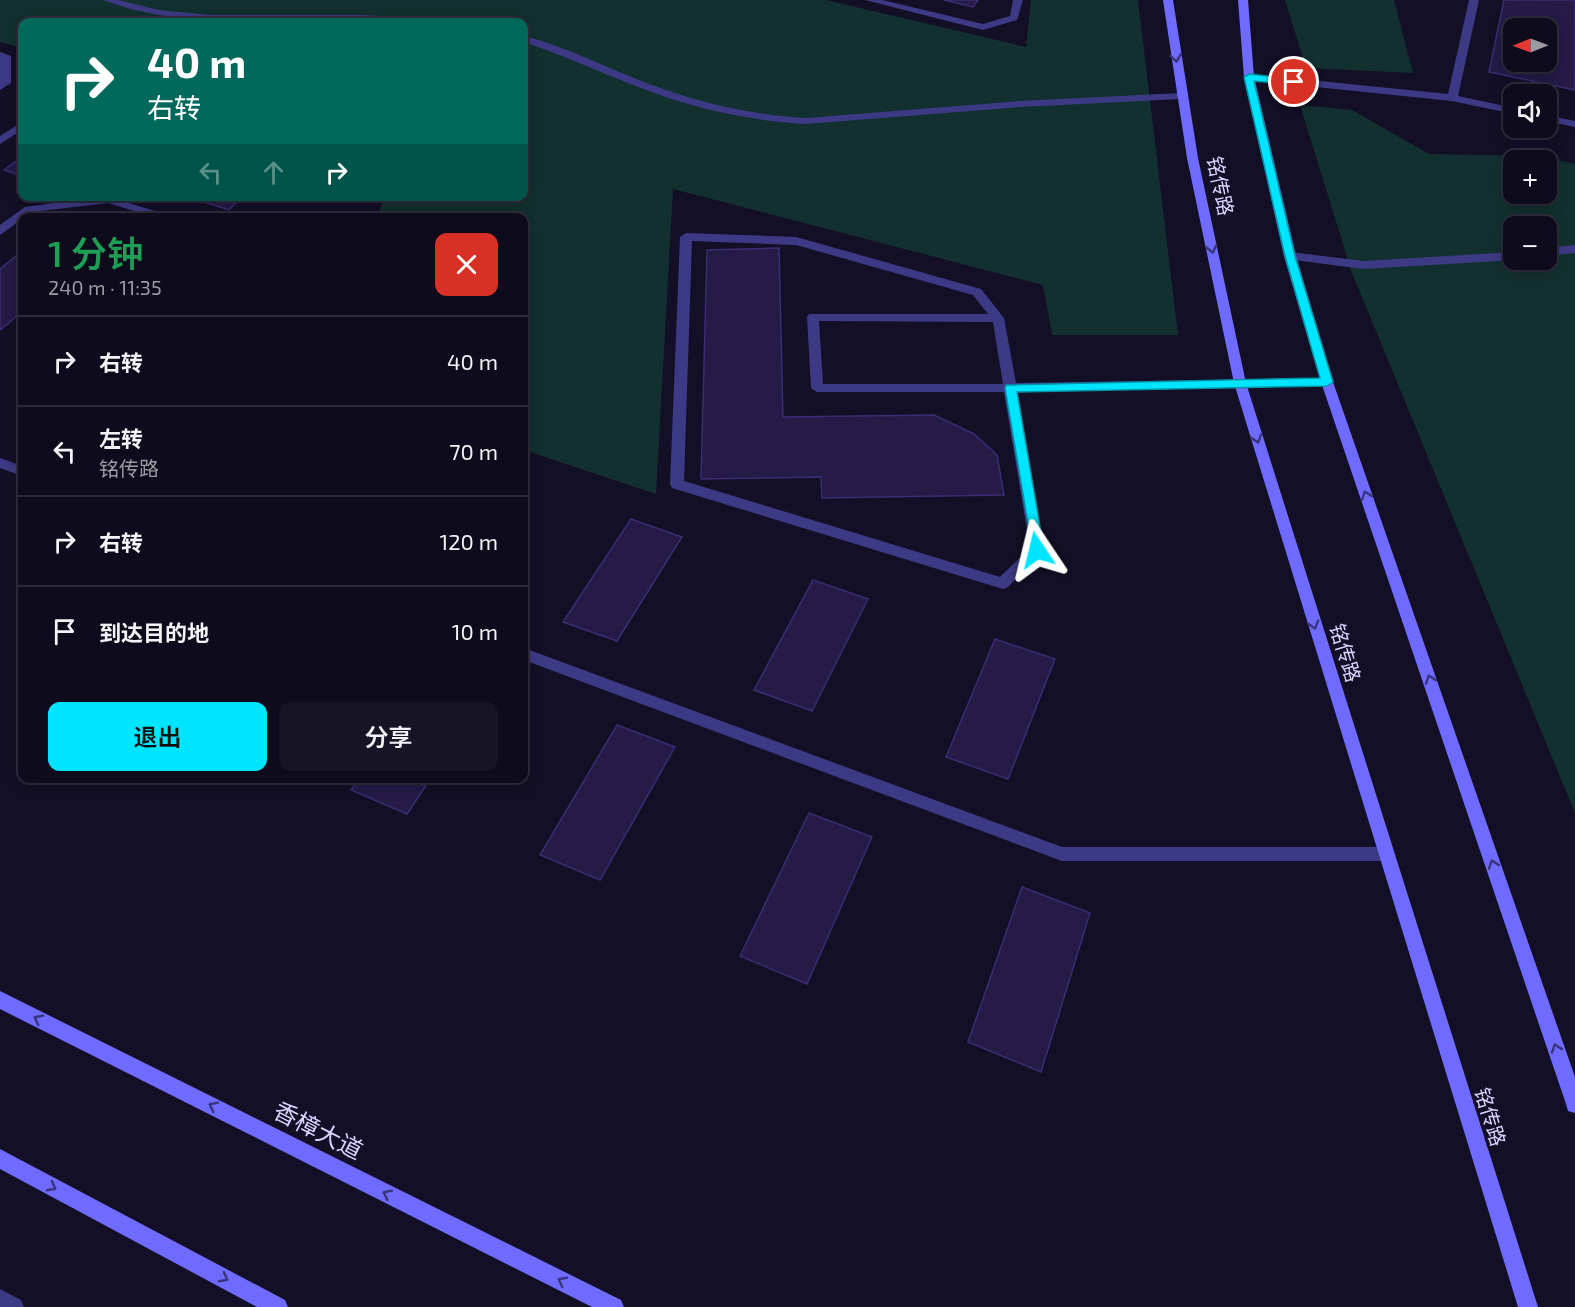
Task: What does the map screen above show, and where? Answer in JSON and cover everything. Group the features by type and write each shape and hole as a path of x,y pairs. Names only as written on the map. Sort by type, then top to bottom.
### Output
{"main road":[{"name":"铭传路","path":"1168,0 1181,96 1197,182 1232,334 1240,383 1528,1307"},
{"path":"1243,0 1249,77 1290,256 1327,382 1575,1104"},
{"name":"香樟大道","path":"0,1000 614,1307"},
{"path":"0,1159 278,1307"}],"street":[{"path":"108,0 130,7 181,17 212,18"},
{"path":"870,0 983,27 1014,18 1018,0"},
{"path":"1452,98 1474,0"},
{"path":"298,18 370,18"},
{"path":"528,41 660,92 714,108 783,120 806,121 1020,104 1181,96"},
{"path":"0,55 6,56 6,83 0,87"},
{"path":"1249,77 1452,98 1503,109"},
{"path":"1557,120 1575,124"},
{"path":"0,141 18,128"},
{"path":"23,213 28,209 88,201"},
{"path":"120,201 157,213"},
{"path":"0,231 18,217"},
{"path":"686,237 796,241 977,292 998,318 1010,388 1037,550 1003,583 677,484 686,237"},
{"path":"1557,251 1575,249"},
{"path":"1290,256 1364,265 1503,257"},
{"path":"998,318 813,316 817,388 1010,388 1327,382"},
{"path":"0,463 18,470"},
{"path":"528,655 1062,854 1385,854"},
{"path":"0,1299 14,1307"}],"green space":[{"path":"0,0 826,0 1026,47 1031,0 1138,0 1178,335 1052,335 1043,285 673,189 656,494 528,451 528,213 379,213 383,201 528,201 528,18 18,18 18,47 0,42"},
{"path":"1285,0 1394,0 1413,73 1306,68"},
{"path":"1300,105 1352,110 1429,154 1503,155 1503,204 1557,204 1557,160 1575,164 1575,813 1352,273"}],"building":[{"path":"944,0 978,0 973,7"},
{"path":"1504,0 1575,0 1575,90 1557,86 1557,84 1546,84 1489,72"},
{"path":"18,160 18,175 4,170"},
{"path":"200,201 238,201 229,210"},
{"path":"779,248 783,417 934,415 974,434 997,455 1004,495 822,498 821,477 701,479 707,250"},
{"path":"18,254 18,315 0,330 0,269"},
{"path":"631,519 682,537 617,641 563,622"},
{"path":"813,580 868,599 812,711 754,690"},
{"path":"995,639 1055,659 1008,779 946,757"},
{"path":"617,725 675,747 600,880 540,855"},
{"path":"356,783 428,783 407,814 351,790"},
{"path":"809,813 872,837 807,984 740,956"},
{"path":"1022,887 1090,913 1041,1072 968,1042"}],"route":[{"path":"1037,550 1010,388 1327,382 1290,256 1249,77 1294,82"}]}
